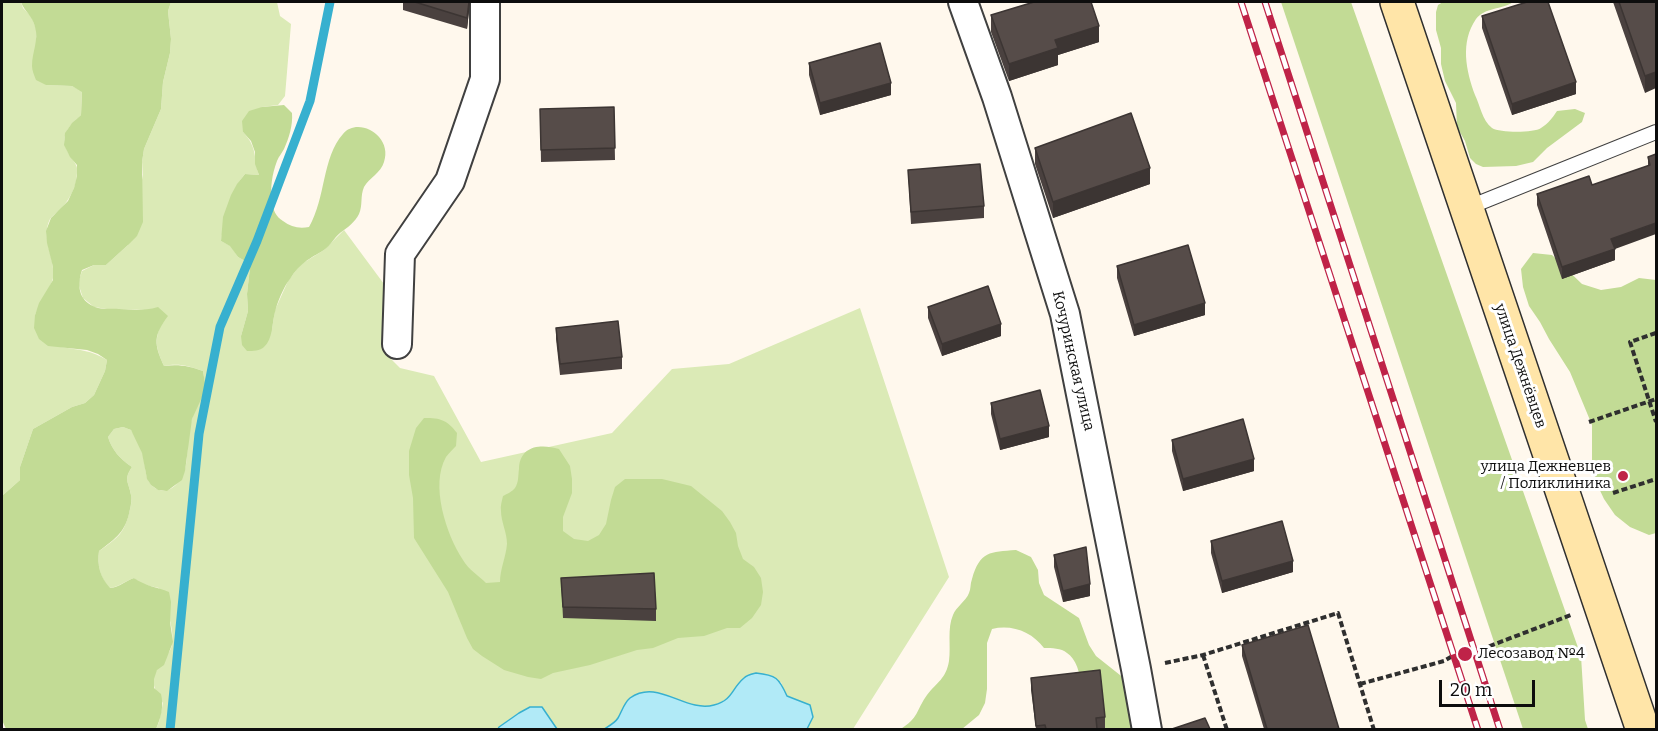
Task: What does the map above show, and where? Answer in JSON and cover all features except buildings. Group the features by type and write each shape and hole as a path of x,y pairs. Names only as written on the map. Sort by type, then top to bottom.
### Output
{"main road":[{"name":"улица Дежнёвцев","path":"1397,2 1643,729"}],"street":[{"path":"398,344 400,254 450,181 485,79 485,2"},
{"name":"Кочуринская улица","path":"963,2 997,97 1065,314 1147,729"}],"lane":[{"path":"1467,208 1656,132"}],"path":[{"path":"1656,333 1630,342 1656,422"},
{"path":"1589,422 1656,399"},
{"path":"1613,493 1656,479"},
{"path":"1360,684 1444,661 1454,655 1482,649 1580,612"},
{"path":"1136,669 1203,655 1338,613 1374,729"},
{"path":"1203,655 1227,729"}],"green space":[{"path":"2,2 21,2 23,8 32,17 46,85 72,86 82,91 81,115 68,129 64,139 67,151 77,166 76,183 69,198 47,226 53,278 35,315 61,347 90,352 107,360 105,371 94,395 85,403 72,407 33,429 20,467 20,480 2,496"},
{"path":"21,2 171,2 168,11 170,53 163,82 161,109 144,149 142,162 143,222 137,236 106,265 94,265 82,270 79,286 85,300 95,307 138,310 158,307 168,316 160,329 157,340 158,352 164,366 184,366 203,371 204,393 192,419 185,471 182,480 167,491 158,490 147,479 142,453 131,430 123,427 114,429 108,437 117,454 132,467 127,478 131,500 123,529 99,551 98,561 102,575 110,588 134,578 169,592 171,602 170,622 173,642 164,665 157,670 154,679 154,688 161,694 162,703 161,716 156,729 6,729 2,720 2,496 20,480 20,467 33,429 72,407 85,403 94,395 105,371 107,360 87,350 48,346 39,339 34,328 39,303 53,280 53,267 46,231 51,218 68,201 77,176 77,165 64,145 65,133 81,115 82,92 72,86 46,85 36,80 32,66 36,32 34,23"},
{"path":"171,2 277,2 280,16 291,24 285,96 278,105 262,107 243,132 253,148 259,175 245,174 235,189 226,214 221,241 231,246 238,257 250,267 248,311 241,336 272,329 275,310 288,281 300,265 324,250 344,230 384,284 384,352 400,368 434,376 481,462 612,433 672,369 729,364 860,308 949,577 853,729 807,729 813,717 810,705 786,696 781,682 730,697 708,708 692,706 653,692 622,709 617,720 604,729 557,729 542,707 519,713 498,729 156,729 163,703 154,686 154,677 171,649 172,630 159,588 141,584 134,578 109,588 101,575 98,561 99,551 116,538 123,529 131,501 127,478 132,467 117,454 108,437 114,429 123,427 131,430 142,452 151,485 165,491 174,487 181,479 185,469 190,425 203,392 203,371 184,366 164,366 157,346 160,326 145,310 94,307 83,298 78,283 82,271 94,265 106,265 128,245 143,175 144,149 161,109 163,82 170,53 168,11"},
{"path":"1281,2 1351,2 1581,656 1585,720 1588,729 1523,729"},
{"path":"1443,2 1513,2 1480,15 1471,28 1466,47 1467,66 1475,95 1484,117 1492,128 1509,132 1537,130 1544,126 1557,111 1575,109 1585,113 1582,122 1547,148 1533,162 1516,166 1483,167 1476,164 1470,158 1465,141 1457,127 1456,103 1445,81 1441,64 1436,12 1438,5"},
{"path":"284,105 292,113 292,122 288,140 274,171 271,197 277,215 289,225 298,228 309,227 319,203 331,154 336,143 349,129 365,128 379,137 384,144 384,162 364,187 360,211 351,225 326,248 297,269 285,286 279,299 267,344 260,349 247,351 242,345 241,336 248,311 250,267 230,246 221,241 223,217 231,195 245,174 259,175 255,164 255,152 251,141 243,132 242,121 249,111"},
{"path":"1533,253 1552,255 1582,284 1601,290 1621,287 1639,278 1656,280 1656,533 1649,535 1630,527 1615,515 1596,482 1592,463 1592,425 1570,372 1529,306 1523,287 1521,269"},
{"path":"424,418 443,421 457,433 456,446 446,457 441,468 442,509 451,537 463,560 486,583 500,582 507,544 501,509 503,496 516,486 523,455 533,448 545,447 559,449 570,466 572,493 563,517 563,531 574,539 588,541 599,535 606,524 615,487 625,479 662,479 691,486 722,511 730,522 736,533 743,559 754,567 761,578 763,592 761,605 752,618 740,628 727,628 704,636 678,638 653,648 637,650 590,665 553,673 541,679 504,670 473,649 448,592 414,538 409,451 416,428"},
{"path":"1016,550 1031,557 1038,570 1039,583 1044,595 1079,618 1089,645 1096,656 1130,683 1143,729 1085,729 1082,688 1073,659 1062,650 1044,648 1034,638 1021,631 999,628 992,629 987,643 987,689 985,703 979,715 962,729 899,730 914,718 927,695 946,672 949,661 951,620 954,612 969,593 971,581 979,563 987,555 999,551"}],"water":[{"path":"756,673 776,678 787,696 810,705 813,717 807,729 604,729 617,720 630,698 640,693 661,694 703,706 714,705 725,700 745,677"},
{"path":"530,707 542,707 557,729 498,729 519,713"}],"waterway":[{"path":"170,730 199,434 220,327 257,241 310,101 330,2"}],"railway":[{"path":"1241,2 1478,730"},
{"path":"1265,2 1500,730"}],"place":[{"name":"улица Дежневцев / Поликлиника","path":"1623,476"},
{"name":"Лесозавод №4","path":"1465,654"}]}
